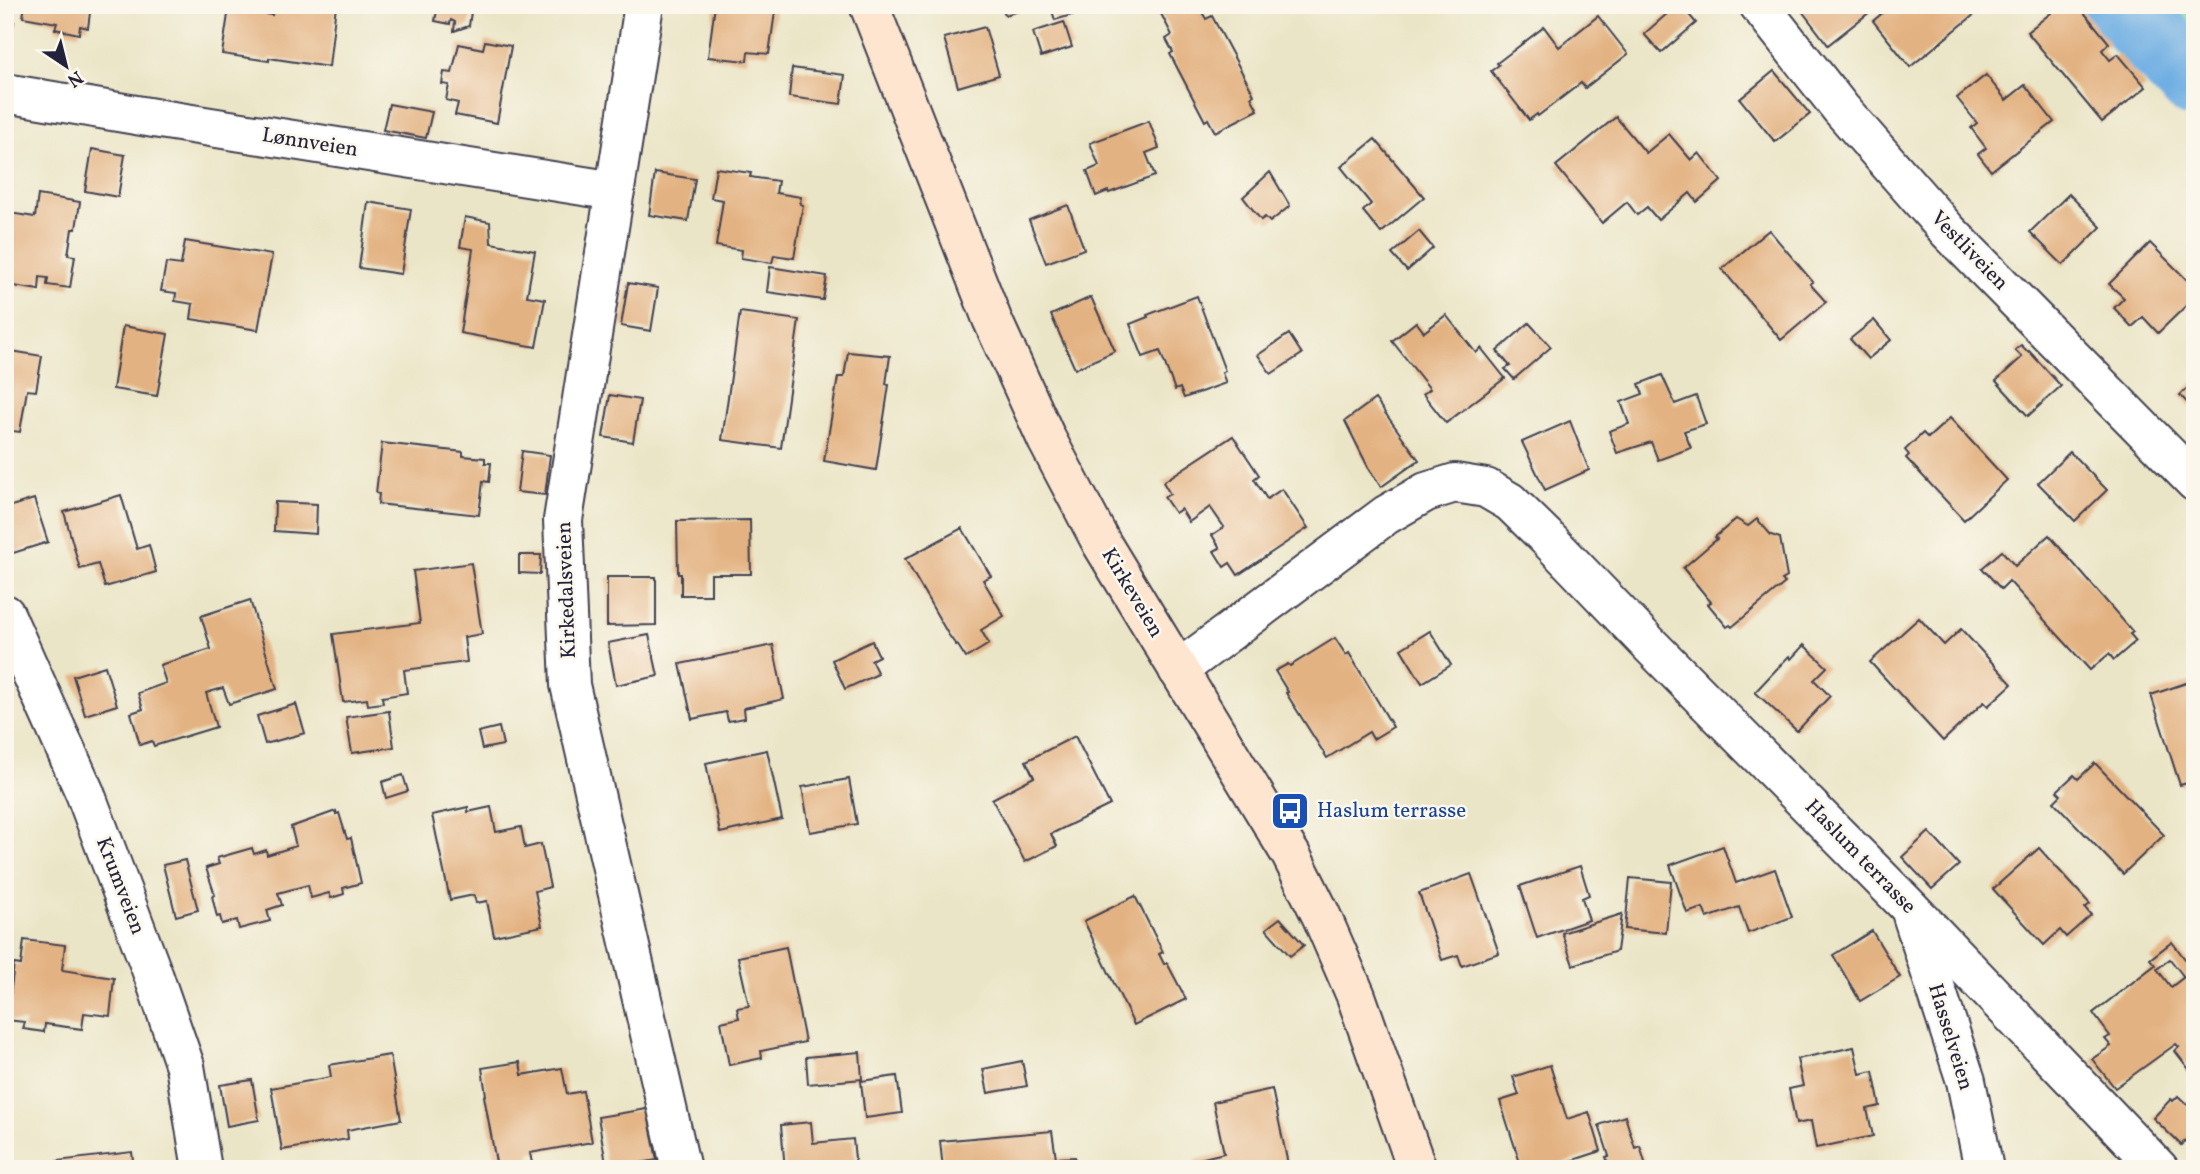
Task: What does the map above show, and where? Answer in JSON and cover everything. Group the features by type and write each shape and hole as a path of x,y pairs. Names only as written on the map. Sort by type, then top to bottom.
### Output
{"main road":[{"name":"Kirkeveien","path":"869,5 992,319 1046,440 1102,544 1291,855 1321,915 1356,996 1417,1169"}],"street":[{"name":"Kirkedalsveien","path":"644,5 563,520 570,685 681,1169"},
{"name":"Vestliveien","path":"1759,5 1841,109 1948,231 2195,482"},
{"name":"Lønnveien","path":"5,93 615,191"},
{"name":"Haslum terrasse","path":"1178,670 1386,515 1426,492 1455,483 1486,488 1510,502 1546,537 1909,907 2159,1169"},
{"name":"Krumveien","path":"5,614 85,793 154,977 185,1066 202,1169"},
{"name":"Hasselveien","path":"1909,907 1966,1081 1984,1169"}],"green space":[{"path":"2102,5 2195,5 2195,113"}],"building":[{"path":"25,5 91,5 88,28 80,26 79,34 55,29 57,23 23,17"},
{"path":"274,5 336,5 329,67 222,54 229,8 272,15"},
{"path":"438,5 472,5 469,26 454,31 455,22 451,20 450,24 435,21"},
{"path":"715,5 776,5 769,54 748,52 747,61 708,57"},
{"path":"970,5 990,5 990,6 972,11"},
{"path":"1002,5 1036,5 1036,6 1005,15"},
{"path":"1050,5 1101,5 1101,6 1055,20"},
{"path":"1162,5 1198,5 1206,19 1212,16 1254,95 1251,97 1258,110 1215,132 1208,119 1205,121 1170,54 1173,52 1166,39 1172,35 1158,8"},
{"path":"1677,5 1681,5 1696,23 1661,53 1644,34"},
{"path":"1810,5 1866,5 1871,11 1828,45 1802,11"},
{"path":"1892,5 1986,5 1910,67 1873,21"},
{"path":"2061,5 2078,5 2109,43 2102,50 2110,60 2118,54 2146,87 2102,122 2027,32"},
{"path":"1598,16 1628,54 1585,88 1581,83 1529,120 1491,71 1499,65 1497,63 1544,27 1559,47"},
{"path":"5,21 14,22 7,65 5,65"},
{"path":"1064,22 1072,47 1041,57 1033,32"},
{"path":"985,27 999,75 958,87 944,38"},
{"path":"485,41 511,46 497,123 455,115 458,103 446,100 449,85 442,84 444,72 452,73 459,44 483,49"},
{"path":"792,68 845,75 841,104 789,97"},
{"path":"1774,71 1810,114 1775,142 1740,99"},
{"path":"1986,75 2006,100 2025,85 2054,122 1991,171 1978,154 1986,148 1971,128 1977,123 1957,98"},
{"path":"389,104 432,112 426,138 383,130"},
{"path":"1616,117 1646,153 1669,134 1691,160 1699,153 1721,181 1697,202 1690,193 1658,220 1647,207 1637,215 1627,202 1602,223 1556,166"},
{"path":"1149,121 1159,148 1146,153 1155,176 1096,196 1087,171 1099,166 1090,143"},
{"path":"1375,139 1424,197 1381,233 1363,211 1371,204 1341,167"},
{"path":"92,149 125,155 118,197 85,191"},
{"path":"716,168 751,173 750,177 778,181 776,193 801,197 800,204 803,205 794,258 774,255 772,263 741,258 742,250 716,246 723,200 711,198"},
{"path":"1270,172 1290,206 1270,222 1265,217 1261,220 1243,197"},
{"path":"655,173 695,179 688,221 649,215"},
{"path":"2069,194 2101,227 2063,265 2030,232"},
{"path":"38,195 80,202 68,255 75,256 70,288 47,285 48,278 40,277 39,290 7,285 5,208 10,209 9,213 35,217"},
{"path":"368,202 411,209 401,274 359,268"},
{"path":"1068,205 1084,249 1046,263 1029,220"},
{"path":"465,217 490,222 491,243 535,251 527,296 545,299 536,347 460,333 473,249 460,247"},
{"path":"1769,230 1813,282 1810,284 1826,302 1781,340 1722,269"},
{"path":"1419,231 1433,248 1407,271 1392,254"},
{"path":"185,241 272,255 258,330 191,319 193,304 175,301 176,293 161,291 166,263 181,265"},
{"path":"2150,243 2195,288 2195,297 2158,333 2143,317 2132,327 2114,308 2124,298 2109,284"},
{"path":"770,267 827,276 823,300 767,292"},
{"path":"628,283 658,288 651,331 621,326"},
{"path":"1197,296 1225,371 1222,373 1226,383 1184,398 1180,388 1175,390 1160,351 1143,357 1130,324"},
{"path":"1091,297 1115,351 1075,369 1051,315"},
{"path":"740,312 799,320 781,448 722,440"},
{"path":"1446,315 1476,353 1481,348 1505,378 1446,423 1423,394 1430,389 1392,341 1416,322 1424,332"},
{"path":"1874,320 1891,340 1868,359 1850,339"},
{"path":"1529,323 1551,347 1514,379 1505,369 1510,366 1497,351"},
{"path":"123,326 168,334 157,396 113,389"},
{"path":"1289,334 1302,354 1271,374 1258,355"},
{"path":"2021,345 2061,386 2028,416 1996,381 2022,357 2015,350"},
{"path":"5,350 42,356 36,391 27,390 20,432 5,430"},
{"path":"848,352 890,356 886,384 889,385 876,470 824,461 838,377 844,377"},
{"path":"1662,375 1675,404 1696,396 1706,424 1684,431 1691,448 1658,460 1651,442 1617,453 1609,431 1629,424 1621,402 1643,394 1639,384"},
{"path":"2195,381 2195,411 2180,395"},
{"path":"610,395 640,400 633,442 603,437"},
{"path":"1375,399 1419,460 1381,487 1345,421"},
{"path":"1950,418 2007,480 1964,520 1906,458 1909,455 1905,450 1923,433 1928,438"},
{"path":"1570,421 1589,470 1545,490 1522,442"},
{"path":"1233,436 1259,475 1254,479 1267,499 1282,489 1308,528 1238,575 1230,563 1224,567 1214,551 1220,548 1212,535 1224,527 1210,507 1189,522 1181,509 1175,513 1164,497 1170,494 1163,482"},
{"path":"382,443 463,452 463,456 485,458 485,463 491,463 489,482 483,481 479,515 378,504 379,494 376,493"},
{"path":"522,451 550,455 545,495 517,492"},
{"path":"2070,452 2107,490 2075,521 2038,483"},
{"path":"121,495 137,549 149,545 156,572 105,587 98,564 80,569 64,512"},
{"path":"34,499 48,542 7,555 5,508"},
{"path":"275,502 317,504 316,534 274,531"},
{"path":"1736,519 1748,526 1757,519 1771,535 1780,538 1787,577 1782,580 1785,583 1732,627 1727,627 1708,604 1711,602 1683,568"},
{"path":"750,520 751,574 711,574 711,595 681,595 677,521"},
{"path":"962,528 991,576 983,580 1004,616 981,630 989,644 966,658 948,634 905,559"},
{"path":"2049,535 2133,632 2130,634 2136,641 2114,660 2109,654 2090,670 2009,581 2001,589 1982,568 2002,551 2015,566"},
{"path":"519,555 541,555 540,574 519,573"},
{"path":"471,563 482,634 464,637 467,662 404,670 407,693 382,697 383,703 368,705 367,699 343,702 333,634 420,623 413,571"},
{"path":"607,577 656,577 656,625 607,626"},
{"path":"250,600 277,689 229,704 223,688 206,693 216,727 154,746 152,741 140,745 131,713 143,709 138,693 166,683 160,665 211,649 201,616"},
{"path":"1919,618 1944,645 1961,629 2012,684 1988,706 1984,702 1943,741 1870,662"},
{"path":"1430,631 1451,665 1422,683 1401,649"},
{"path":"649,635 658,676 616,685 608,643"},
{"path":"1335,638 1346,655 1349,653 1393,727 1373,739 1369,732 1327,758 1275,671 1288,664 1290,666"},
{"path":"872,641 879,656 871,660 878,674 845,689 832,660"},
{"path":"773,645 784,699 744,708 745,718 728,721 726,712 692,719 680,664"},
{"path":"1804,645 1827,667 1814,680 1830,696 1797,731 1755,692 1789,656 1791,659"},
{"path":"105,666 117,705 85,715 73,676"},
{"path":"2195,680 2195,781 2180,785 2151,695"},
{"path":"296,704 305,733 265,744 257,716"},
{"path":"389,711 394,747 352,753 346,717"},
{"path":"499,727 503,745 482,749 478,732"},
{"path":"1075,736 1110,805 1051,834 1057,846 1025,862 992,799 1034,777 1026,761"},
{"path":"767,750 782,819 720,833 706,763"},
{"path":"2095,763 2164,835 2123,874 2054,802 2061,795 2057,791 2074,775 2078,779"},
{"path":"403,775 408,791 386,798 382,782"},
{"path":"849,779 857,824 810,832 802,787"},
{"path":"468,807 468,812 491,807 496,832 521,827 525,848 541,844 550,887 535,891 542,926 494,936 487,901 476,903 474,895 450,900 432,815"},
{"path":"336,811 347,839 351,838 361,883 343,888 344,894 331,898 329,893 311,898 308,885 278,893 282,905 267,910 270,921 239,929 237,920 222,924 220,916 217,917 212,896 215,895 206,868 219,864 217,858 252,848 254,854 266,850 267,855 296,846 291,827"},
{"path":"1929,832 1959,865 1932,889 1902,857"},
{"path":"1723,846 1736,883 1775,869 1792,917 1748,933 1739,907 1707,918 1703,908 1687,913 1670,865"},
{"path":"2039,848 2090,904 2085,908 2091,915 2066,937 2060,930 2044,945 1993,889"},
{"path":"185,860 198,910 176,916 163,865"},
{"path":"1580,866 1589,895 1582,898 1589,920 1537,938 1520,886"},
{"path":"1471,874 1499,953 1462,966 1458,955 1442,960 1419,893"},
{"path":"1630,878 1671,882 1666,933 1625,929"},
{"path":"1135,896 1163,952 1159,954 1164,964 1167,963 1186,999 1134,1025 1084,921"},
{"path":"1622,914 1617,951 1573,965 1562,933"},
{"path":"1280,918 1304,945 1290,956 1266,929"},
{"path":"1872,931 1900,977 1860,1001 1833,955"},
{"path":"24,940 65,945 62,970 114,978 110,1016 84,1013 82,1029 45,1024 44,1032 23,1029 25,1022 7,1020 14,964 21,965"},
{"path":"2172,942 2195,972 2195,1077 2175,1051 2179,1047 2176,1044 2115,1088 2092,1059 2111,1046 2105,1039 2110,1036 2093,1013 2155,965 2150,959","holes":["2170,959 2184,977 2171,987 2157,969"]},
{"path":"786,947 805,1042 761,1051 762,1058 729,1065 721,1022 739,1018 737,1008 749,1006 738,957"},
{"path":"1854,1047 1860,1074 1873,1071 1880,1106 1867,1109 1873,1136 1816,1148 1811,1121 1796,1124 1789,1089 1803,1086 1797,1059"},
{"path":"860,1052 862,1079 808,1084 806,1057"},
{"path":"390,1055 401,1120 347,1130 348,1139 282,1150 271,1088 331,1077 329,1065"},
{"path":"1022,1061 1027,1086 988,1093 983,1069"},
{"path":"520,1062 522,1075 562,1068 567,1094 583,1091 592,1142 530,1153 532,1163 497,1168 484,1096 482,1068"},
{"path":"1550,1065 1567,1119 1589,1112 1601,1151 1546,1169 1522,1169 1500,1101 1519,1095 1513,1077"},
{"path":"897,1076 902,1113 865,1118 861,1081"},
{"path":"252,1080 259,1120 227,1126 220,1085"},
{"path":"1272,1089 1289,1169 1197,1169 1195,1160 1224,1153 1213,1102"},
{"path":"2178,1096 2195,1112 2195,1130 2181,1145 2153,1118 2171,1099 2173,1101"},
{"path":"647,1109 657,1160 607,1169 598,1117"},
{"path":"1625,1116 1635,1148 1640,1146 1647,1169 1610,1169 1606,1157 1609,1156 1599,1125"},
{"path":"811,1122 813,1143 853,1139 856,1169 785,1169 781,1125"},
{"path":"1052,1131 1056,1158 1075,1157 1076,1169 943,1169 940,1141"},
{"path":"132,1152 134,1169 58,1169 57,1161"}],"waterway":[{"path":"2121,5 2195,81"}],"place":[{"name":"Haslum terrasse","path":"1290,811"}]}
